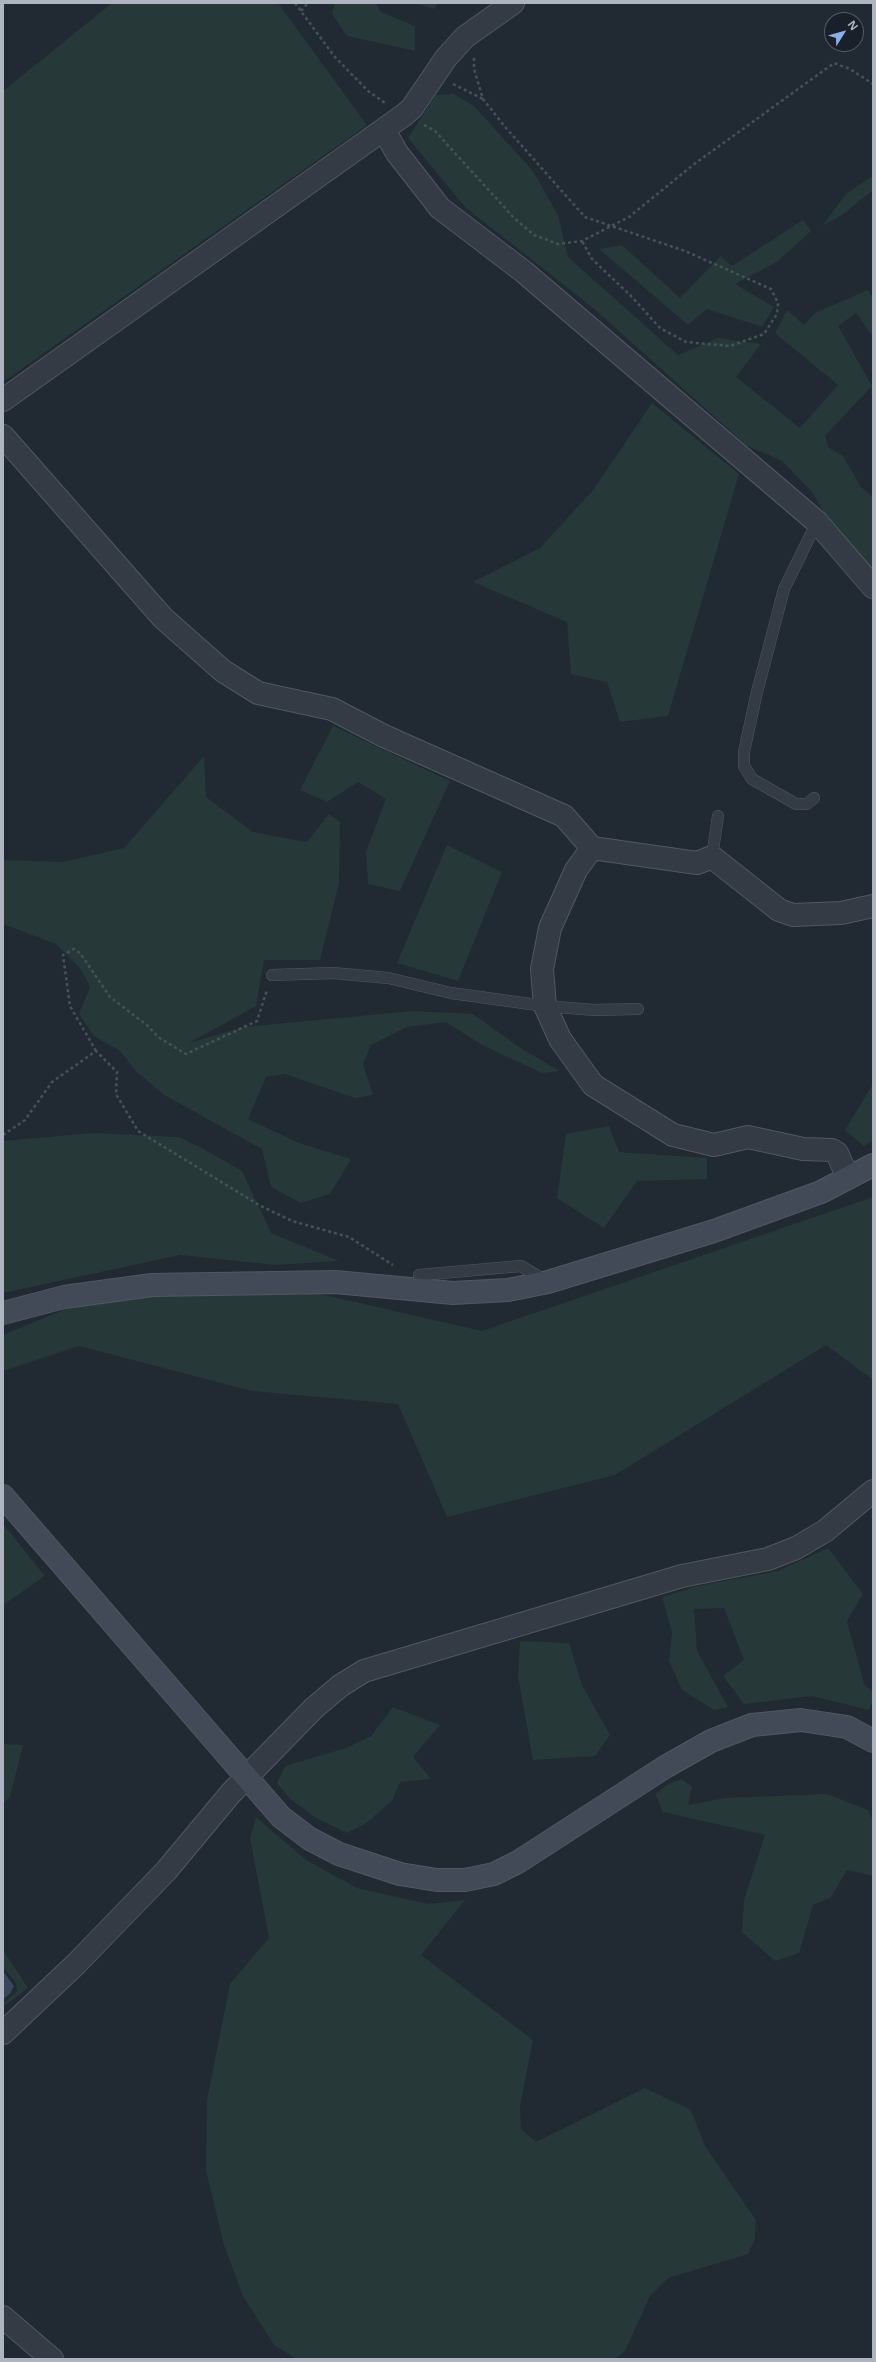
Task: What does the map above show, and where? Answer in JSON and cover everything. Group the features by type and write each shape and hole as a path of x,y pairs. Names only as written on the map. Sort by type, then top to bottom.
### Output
{"street":[{"path":"3,400 404,115 446,58 465,37 513,3"},
{"path":"384,130 397,153 440,208 524,272 817,522 873,587"},
{"path":"3,436 163,618 223,671 258,693 332,709 384,736 564,816 592,848 697,863 712,857 779,910 793,915 841,913 873,906"},
{"path":"592,848 576,870 550,928 542,969 545,1006 560,1039 593,1085 673,1135 714,1145 748,1137 803,1149 832,1150 837,1153 848,1178"},
{"path":"3,1313 64,1297 152,1285 335,1282 453,1293 508,1290 548,1282 714,1231 795,1203 873,1165"},
{"path":"3,2033 76,1964 166,1871 231,1793 314,1708 340,1686 364,1671 682,1576 768,1558 796,1548 825,1531 873,1491"},
{"path":"3,1496 281,1816 310,1839 340,1854 400,1874 437,1880 465,1880 494,1874 518,1862 665,1767 711,1741 752,1725 801,1720 847,1727 873,1741"},
{"path":"3,2317 43,2356"}],"lane":[{"path":"814,798 807,804 796,804 752,779 744,766 744,752 756,696 784,589 817,522"},
{"path":"712,857 718,816"},
{"path":"272,975 333,973 388,978 451,993 545,1006 594,1010 638,1009"},
{"path":"419,1275 521,1266 548,1282"}],"path":[{"path":"295,3 334,56 368,91 404,115 435,131 514,218 534,235 558,244 582,241 629,217 693,165 834,63 850,69 873,84"},
{"path":"301,11 308,3"},
{"path":"474,56 474,69 483,99 506,128 585,217 685,251 771,289 778,303 778,314 764,334 730,346 686,342 660,328 631,296 592,259 582,241"},
{"path":"431,80 453,84 483,99"},
{"path":"272,975 257,1021 186,1054 158,1037 148,1026 110,997 80,953 74,949 63,955 70,1006 96,1051 117,1072 116,1094 138,1131 168,1151 272,1212 292,1221 349,1237 396,1268 419,1275"},
{"path":"3,1135 24,1120 52,1082 96,1051"}],"shaded area":[{"path":"112,3 278,3 367,125 3,382 3,91"},
{"path":"335,3 376,3 381,12 415,26 415,51 347,36 332,14"},
{"path":"415,3 438,3 434,9"},
{"path":"454,94 475,107 533,171 558,215 568,257 678,355 718,338 761,344 736,377 800,428 838,385 775,333 787,310 804,325 815,313 868,290 873,298 873,337 856,313 838,326 872,386 825,436 828,447 843,456 861,487 873,497 873,572 826,516 812,492 782,461 746,445 592,307 466,208 408,138 436,95"},
{"path":"873,176 873,190 842,215 822,226 846,194"},
{"path":"803,220 811,231 777,262 735,284 774,307 762,327 707,309 688,325 599,249 622,245 680,298 721,256 732,266"},
{"path":"652,403 739,474 668,716 620,722 607,682 571,674 567,622 473,582 540,548 593,490"},
{"path":"333,726 450,781 400,891 368,884 366,852 386,799 358,782 327,802 300,790"},
{"path":"204,756 206,797 253,832 307,842 329,814 340,822 339,883 320,960 264,960 256,1006 189,1043 244,1027 413,1011 473,1014 522,1049 560,1071 542,1073 482,1045 446,1022 407,1027 371,1045 363,1064 373,1095 355,1098 285,1074 266,1077 248,1119 299,1143 351,1159 330,1194 301,1203 271,1187 262,1149 164,1095 135,1070 120,1051 94,1036 79,1014 90,987 80,968 56,944 3,924 3,860 63,862 124,848"},
{"path":"447,845 502,872 458,981 397,963"},
{"path":"873,1084 873,1140 864,1146 845,1130"},
{"path":"609,1126 619,1152 707,1158 707,1179 637,1181 604,1228 557,1198 566,1134"},
{"path":"91,1133 179,1137 205,1150 242,1171 271,1233 339,1261 275,1265 180,1255 3,1293 3,1141"},
{"path":"873,1197 873,1380 826,1345 615,1475 447,1517 398,1404 252,1391 79,1346 3,1371 3,1335 66,1309 175,1284 246,1281 329,1296 482,1331"},
{"path":"3,1524 45,1576 3,1605"},
{"path":"828,1548 863,1594 847,1621 864,1684 873,1692 873,1701 869,1710 812,1696 744,1704 723,1676 744,1660 724,1608 694,1609 697,1651 728,1707 714,1710 682,1690 669,1661 672,1632 662,1597 698,1586 778,1571"},
{"path":"520,1641 569,1643 582,1685 610,1735 595,1756 533,1760 518,1676"},
{"path":"393,1707 440,1725 413,1757 431,1779 400,1782 392,1801 365,1824 347,1833 316,1818 290,1799 277,1783 285,1766 346,1748 371,1736"},
{"path":"4,1744 23,1745 10,1797 3,1803"},
{"path":"682,1779 692,1787 688,1805 726,1798 827,1794 868,1810 873,1821 873,1876 847,1870 831,1897 813,1905 799,1953 775,1961 742,1932 744,1900 765,1835 663,1812 655,1794 668,1784"},
{"path":"256,1817 306,1860 357,1888 428,1904 465,1900 421,1955 533,2040 520,2106 521,2129 536,2142 645,2088 691,2110 705,2146 756,2220 755,2239 748,2254 668,2278 650,2296 625,2351 615,2359 297,2359 274,2345 243,2296 224,2245 206,2171 207,2100 230,1984 269,1938 250,1839"},
{"path":"3,1950 28,1988 3,2007 3,2003 17,1992 16,1983 3,1967"}],"water":[{"path":"3,1971 14,1986 10,1994 3,1999"}]}
